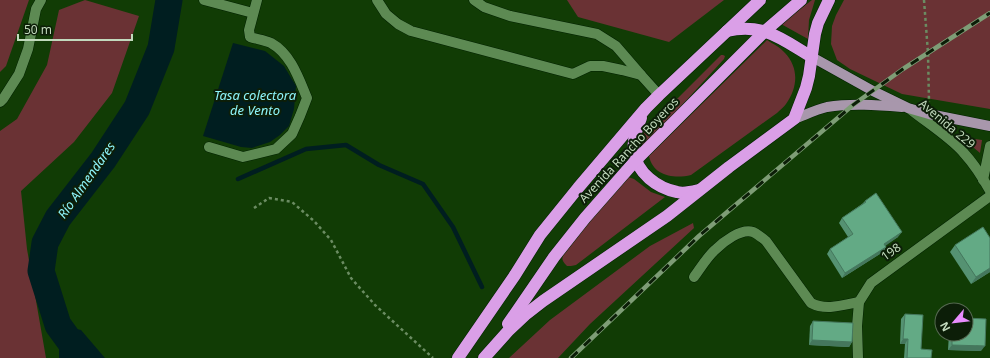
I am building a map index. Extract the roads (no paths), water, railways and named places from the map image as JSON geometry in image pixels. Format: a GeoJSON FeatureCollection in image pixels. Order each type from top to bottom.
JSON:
{"type":"FeatureCollection","features":[{"type":"Feature","properties":{"kind":"highway","name":"Avenida Rancho Boyeros"},"geometry":{"type":"LineString","coordinates":[[458,358],[540,236],[578,188],[646,108],[760,0]]}},
{"type":"Feature","properties":{"kind":"highway","name":"Avenida Rancho Boyeros"},"geometry":{"type":"LineString","coordinates":[[484,358],[554,257],[585,218],[636,160],[765,31],[801,0]]}},
{"type":"Feature","properties":{"kind":"highway"},"geometry":{"type":"LineString","coordinates":[[484,358],[509,330],[543,301],[667,216],[756,147],[794,120],[809,76],[818,23],[829,0]]}},
{"type":"Feature","properties":{"kind":"highway"},"geometry":{"type":"LineString","coordinates":[[727,31],[744,28],[754,28],[765,31],[782,39],[812,57]]}},
{"type":"Feature","properties":{"kind":"highway"},"geometry":{"type":"LineString","coordinates":[[646,108],[637,130],[633,151],[641,170],[659,186],[678,192],[688,193],[700,190]]}},
{"type":"Feature","properties":{"kind":"main road"},"geometry":{"type":"LineString","coordinates":[[812,57],[873,91],[908,108],[929,114],[990,126]]}},
{"type":"Feature","properties":{"kind":"main road"},"geometry":{"type":"LineString","coordinates":[[794,120],[825,108],[839,106],[878,105],[908,108]]}},
{"type":"Feature","properties":{"kind":"street"},"geometry":{"type":"LineString","coordinates":[[0,102],[19,74],[28,49],[36,9],[41,0]]}},
{"type":"Feature","properties":{"kind":"street"},"geometry":{"type":"LineString","coordinates":[[204,0],[254,14]]}},
{"type":"Feature","properties":{"kind":"street"},"geometry":{"type":"LineString","coordinates":[[209,147],[243,157],[276,149],[292,134],[307,98],[296,72],[285,54],[271,44],[250,37],[249,30],[257,0]]}},
{"type":"Feature","properties":{"kind":"street"},"geometry":{"type":"LineString","coordinates":[[377,0],[386,14],[398,24],[411,31],[572,74],[590,66],[603,66],[641,75]]}},
{"type":"Feature","properties":{"kind":"street"},"geometry":{"type":"LineString","coordinates":[[474,0],[484,7],[510,16],[597,34],[616,46],[660,95]]}},
{"type":"Feature","properties":{"kind":"street","name":"Avenida 229"},"geometry":{"type":"LineString","coordinates":[[908,108],[962,151],[974,165],[990,191]]}},
{"type":"Feature","properties":{"kind":"street","name":"Avenida 229"},"geometry":{"type":"LineString","coordinates":[[984,180],[990,146]]}},
{"type":"Feature","properties":{"kind":"street","name":"198"},"geometry":{"type":"LineString","coordinates":[[858,358],[857,326],[859,302],[871,283],[990,196]]}},
{"type":"Feature","properties":{"kind":"street"},"geometry":{"type":"LineString","coordinates":[[694,277],[714,250],[736,234],[752,232],[766,241],[810,303],[829,308],[859,302]]}},
{"type":"Feature","properties":{"kind":"water","name":"Tasa colectora de Vento"},"geometry":{"type":"Polygon","coordinates":[[[233,43],[265,51],[284,66],[296,86],[294,109],[289,126],[270,142],[252,148],[241,147],[203,136],[233,43]]]}},
{"type":"Feature","properties":{"kind":"water"},"geometry":{"type":"Polygon","coordinates":[[[58,325],[81,330],[105,358],[59,358],[58,325]]]}},
{"type":"Feature","properties":{"kind":"waterway","name":"Río Almendares"},"geometry":{"type":"LineString","coordinates":[[82,358],[58,325],[41,271],[45,243],[58,218],[103,160],[137,108],[161,48],[169,0]]}},
{"type":"Feature","properties":{"kind":"waterway"},"geometry":{"type":"LineString","coordinates":[[238,179],[306,149],[346,145],[379,165],[423,184],[453,227],[482,287]]}},
{"type":"Feature","properties":{"kind":"railway"},"geometry":{"type":"LineString","coordinates":[[571,358],[699,236],[853,105],[903,69],[990,13]]}}]}
